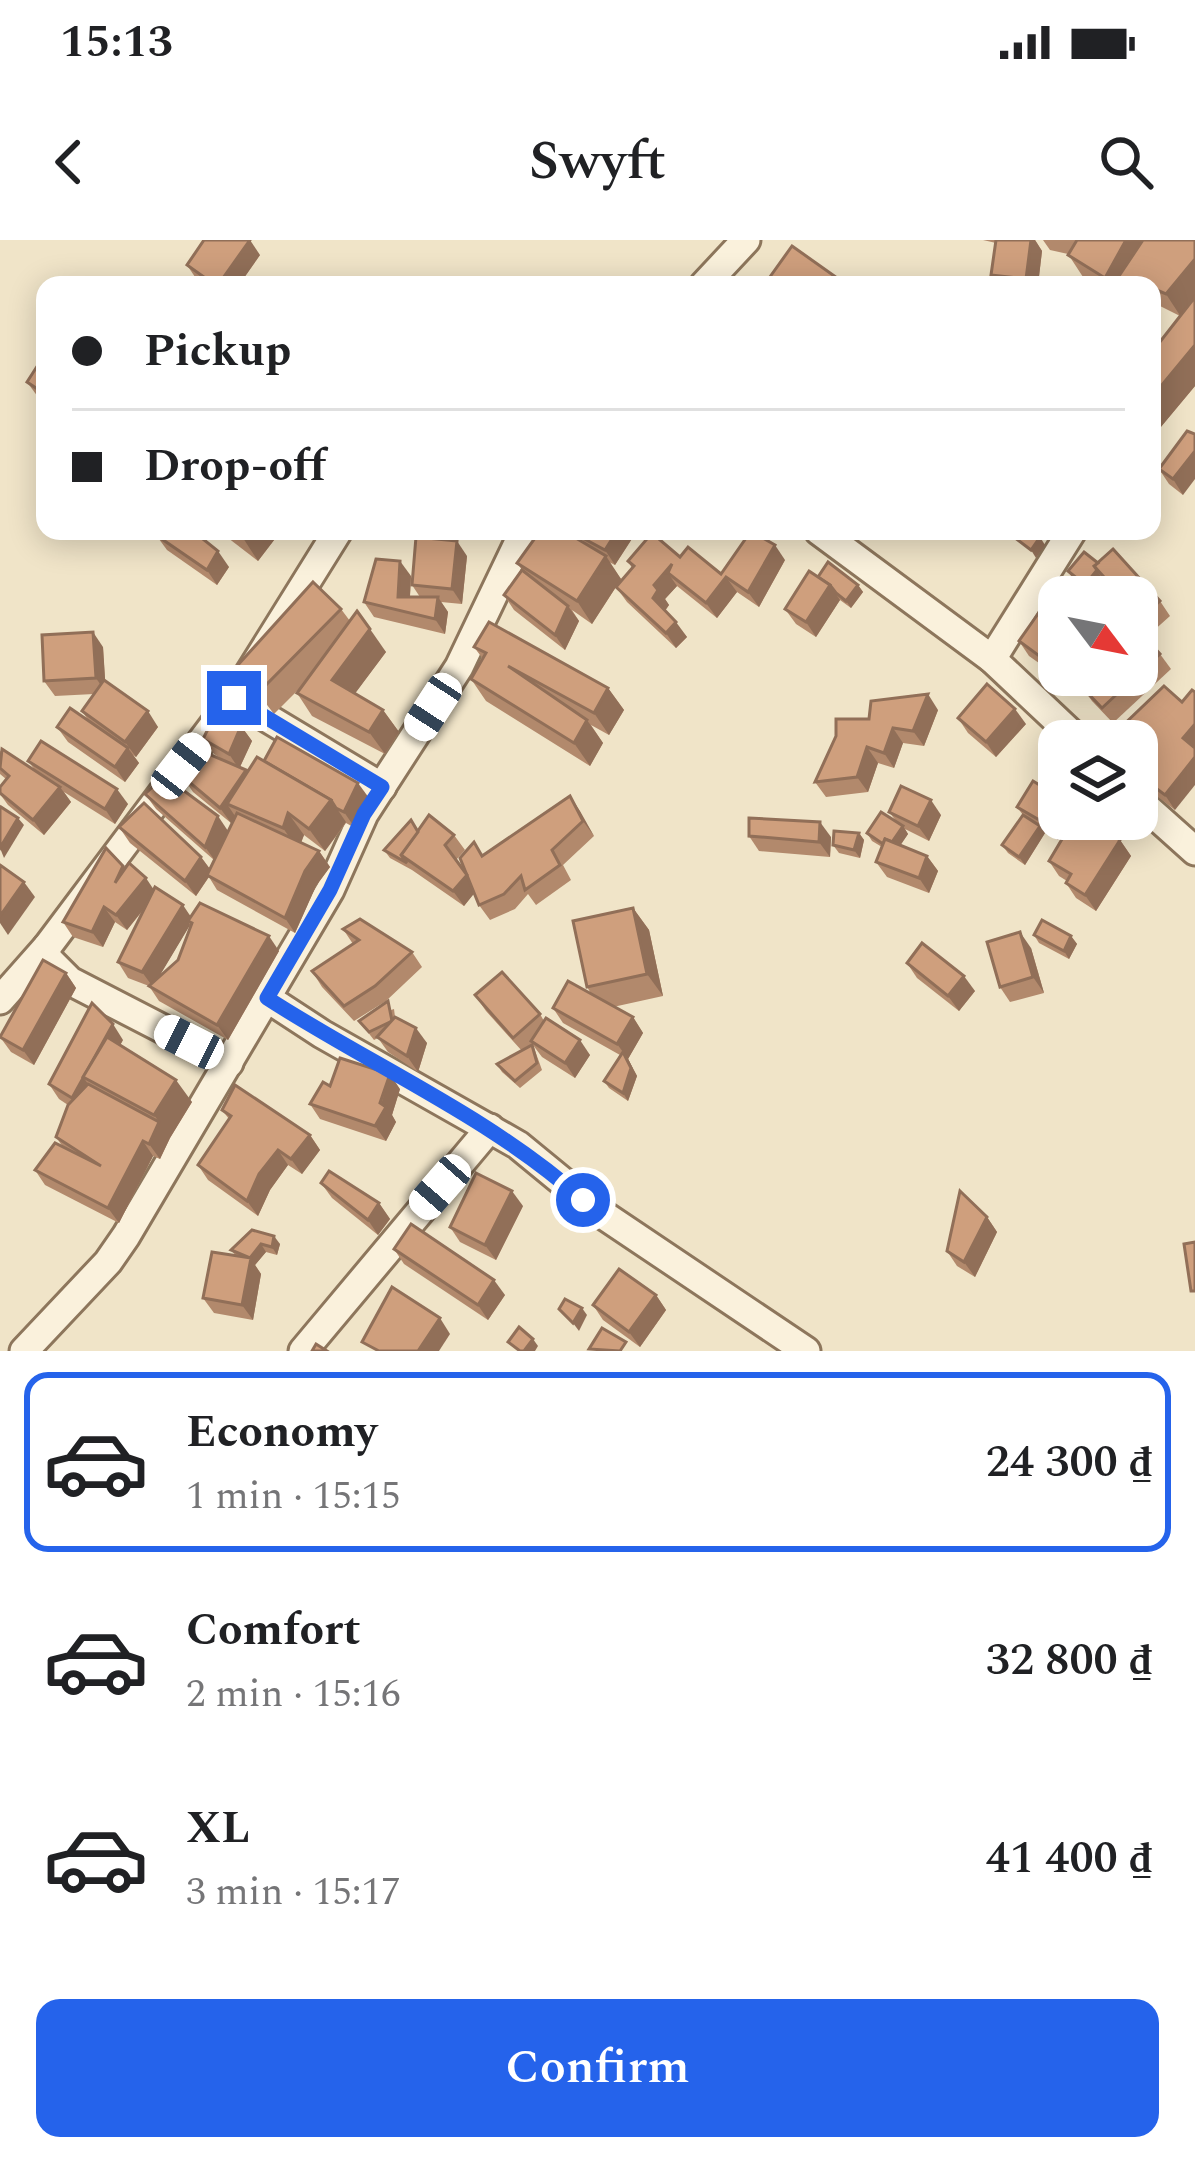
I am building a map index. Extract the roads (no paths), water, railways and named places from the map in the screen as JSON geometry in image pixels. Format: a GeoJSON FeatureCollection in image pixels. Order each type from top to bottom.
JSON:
{"type":"FeatureCollection","features":[{"type":"Feature","properties":{"kind":"street"},"geometry":{"type":"LineString","coordinates":[[712,276],[746,240]]}},
{"type":"Feature","properties":{"kind":"street"},"geometry":{"type":"LineString","coordinates":[[0,1000],[47,947],[234,698],[332,540]]}},
{"type":"Feature","properties":{"kind":"street"},"geometry":{"type":"LineString","coordinates":[[24,1351],[108,1262],[330,890],[364,814],[476,636],[520,540]]}},
{"type":"Feature","properties":{"kind":"street"},"geometry":{"type":"LineString","coordinates":[[831,540],[992,659],[1056,720]]}},
{"type":"Feature","properties":{"kind":"street"},"geometry":{"type":"LineString","coordinates":[[992,659],[1066,540]]}},
{"type":"Feature","properties":{"kind":"street"},"geometry":{"type":"LineString","coordinates":[[234,698],[382,787]]}},
{"type":"Feature","properties":{"kind":"street"},"geometry":{"type":"LineString","coordinates":[[1158,818],[1195,851]]}},
{"type":"Feature","properties":{"kind":"street"},"geometry":{"type":"LineString","coordinates":[[47,947],[47,958],[70,981],[229,1063]]}},
{"type":"Feature","properties":{"kind":"street"},"geometry":{"type":"LineString","coordinates":[[267,998],[490,1128],[602,1214],[806,1351]]}},
{"type":"Feature","properties":{"kind":"street"},"geometry":{"type":"LineString","coordinates":[[303,1351],[490,1128]]}}]}
